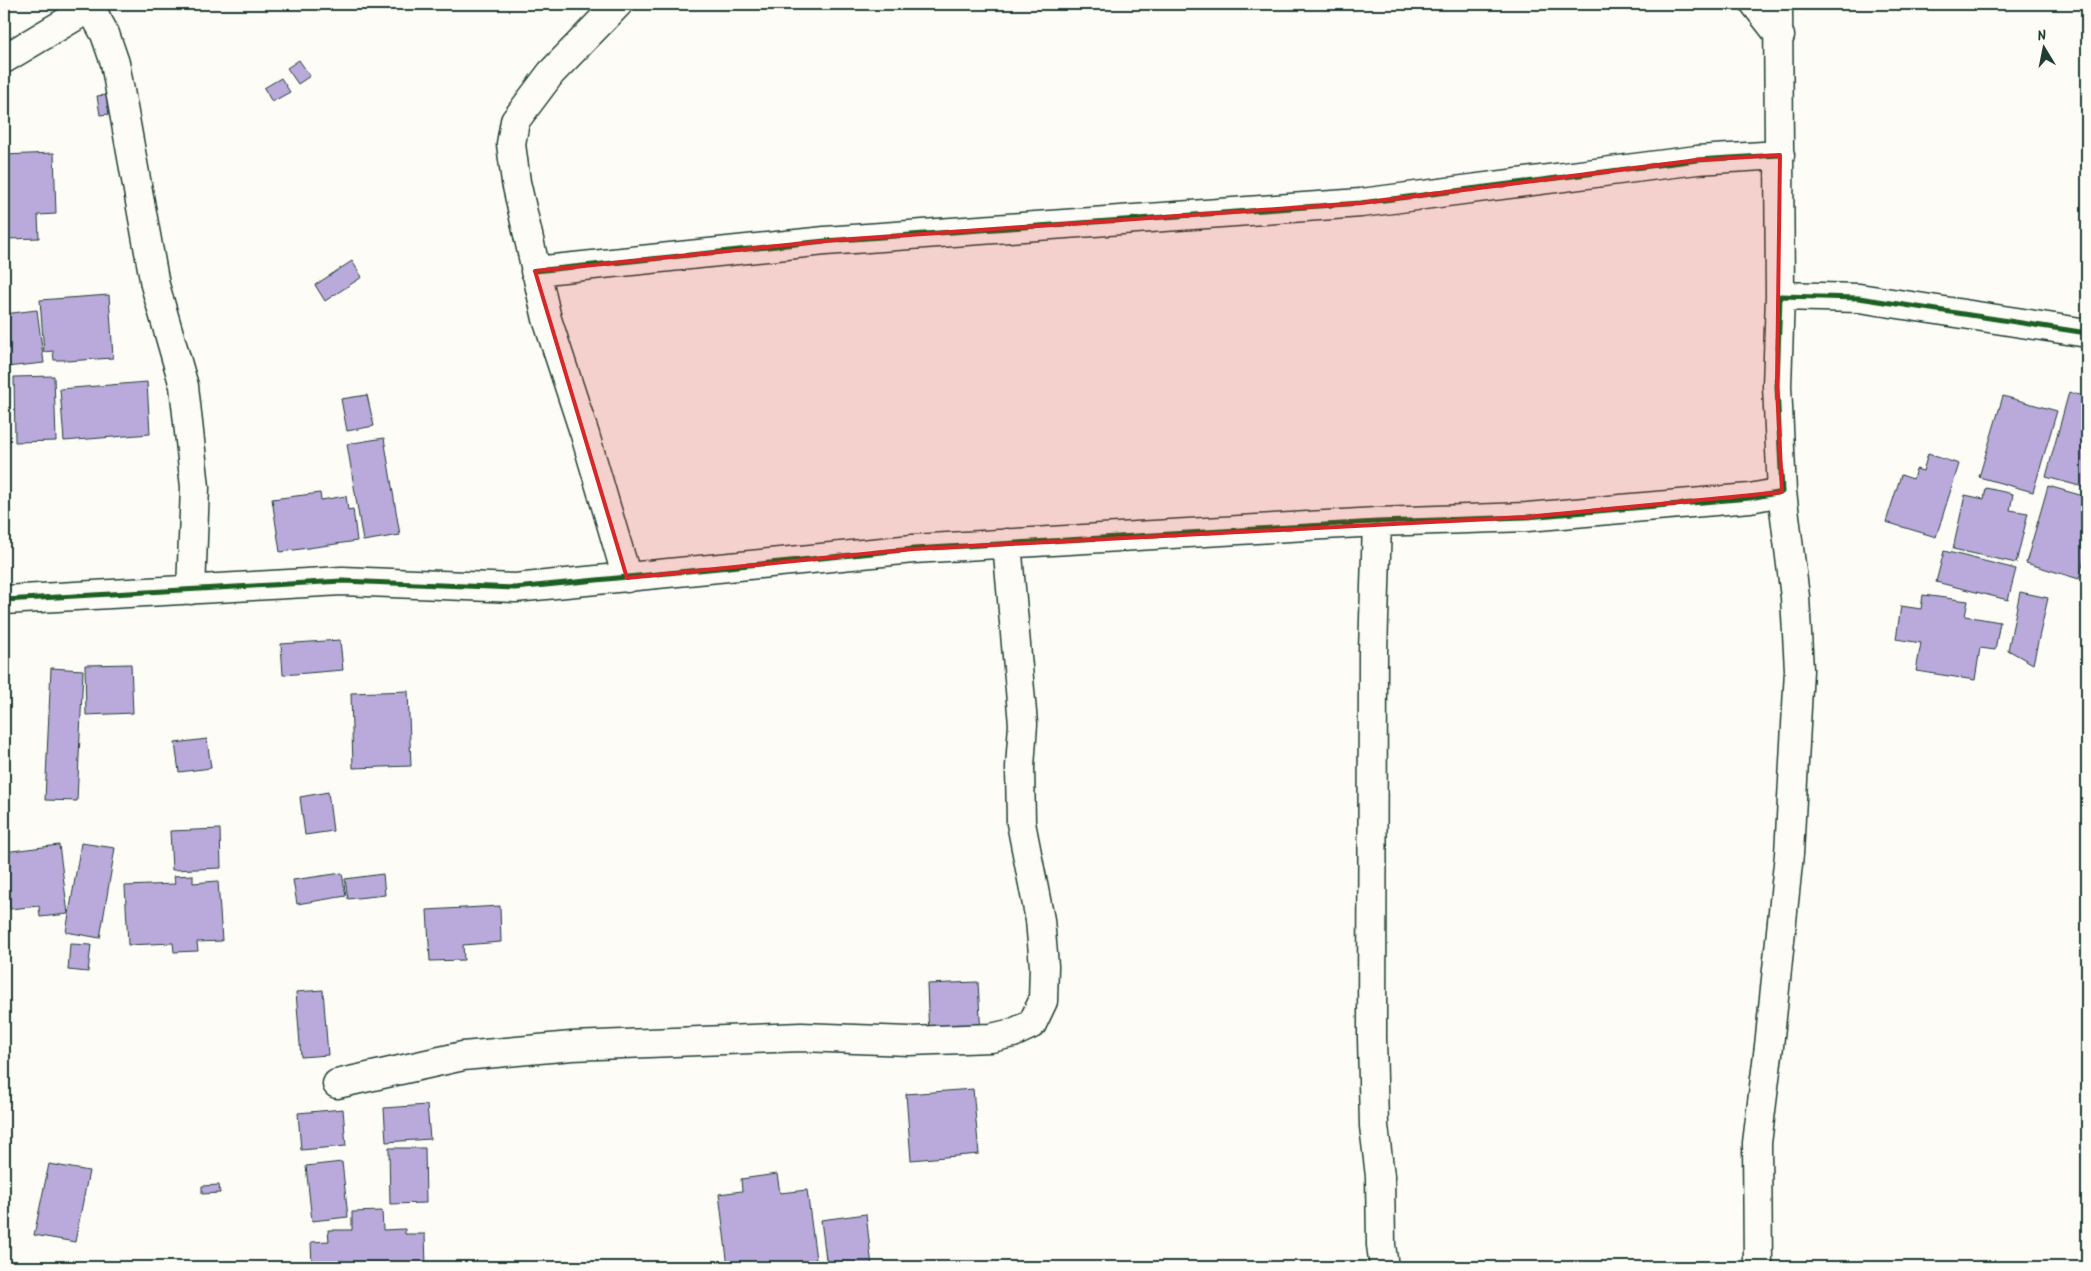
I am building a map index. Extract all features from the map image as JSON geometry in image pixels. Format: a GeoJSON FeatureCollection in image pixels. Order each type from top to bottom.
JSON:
{"type":"FeatureCollection","features":[{"type":"Feature","properties":{"kind":"street"},"geometry":{"type":"LineString","coordinates":[[618,4],[551,73],[515,121],[511,144],[516,182],[546,319],[585,435],[627,578]]}},
{"type":"Feature","properties":{"kind":"street"},"geometry":{"type":"LineString","coordinates":[[1755,4],[1780,36]]}},
{"type":"Feature","properties":{"kind":"street"},"geometry":{"type":"LineString","coordinates":[[1758,1267],[1756,1143],[1770,1046],[1790,854],[1799,670],[1795,597],[1782,492],[1777,386],[1780,296],[1780,36],[1778,4]]}},
{"type":"Feature","properties":{"kind":"street"},"geometry":{"type":"LineString","coordinates":[[4,59],[93,5],[115,63],[155,284],[184,386],[195,487],[191,590]]}},
{"type":"Feature","properties":{"kind":"street"},"geometry":{"type":"LineString","coordinates":[[535,271],[825,241],[1361,203],[1697,160],[1780,155]]}},
{"type":"Feature","properties":{"kind":"street"},"geometry":{"type":"LineString","coordinates":[[1780,296],[1859,298],[2087,332]]}},
{"type":"Feature","properties":{"kind":"street"},"geometry":{"type":"LineString","coordinates":[[4,600],[342,581],[515,588],[913,549],[1377,522],[1527,517],[1750,498],[1782,492]]}},
{"type":"Feature","properties":{"kind":"street"},"geometry":{"type":"LineString","coordinates":[[1377,522],[1373,652],[1372,1037],[1374,1126],[1380,1176],[1381,1245],[1384,1267]]}},
{"type":"Feature","properties":{"kind":"street"},"geometry":{"type":"LineString","coordinates":[[337,1084],[463,1056],[572,1046],[801,1037],[909,1041],[991,1038],[1013,1033],[1032,1024],[1043,1000],[1044,966],[1040,920],[1022,823],[1020,767],[1023,724],[1007,543]]}},
{"type":"Feature","properties":{"kind":"highlighted area"},"geometry":{"type":"Polygon","coordinates":[[[1780,155],[1777,386],[1782,492],[1527,517],[913,549],[627,578],[535,271],[825,241],[1361,203],[1697,160],[1780,155]]]}},
{"type":"Feature","properties":{"kind":"building"},"geometry":{"type":"Polygon","coordinates":[[[299,60],[310,76],[298,84],[287,68],[299,60]]]}},
{"type":"Feature","properties":{"kind":"building"},"geometry":{"type":"Polygon","coordinates":[[[281,78],[290,92],[272,102],[264,88],[281,78]]]}},
{"type":"Feature","properties":{"kind":"building"},"geometry":{"type":"Polygon","coordinates":[[[115,94],[118,113],[100,115],[97,96],[115,94]]]}},
{"type":"Feature","properties":{"kind":"building"},"geometry":{"type":"Polygon","coordinates":[[[54,153],[56,214],[38,215],[39,238],[7,239],[4,155],[54,153]]]}},
{"type":"Feature","properties":{"kind":"building"},"geometry":{"type":"Polygon","coordinates":[[[352,261],[362,277],[325,301],[315,285],[352,261]]]}},
{"type":"Feature","properties":{"kind":"building"},"geometry":{"type":"Polygon","coordinates":[[[109,295],[113,358],[54,360],[53,351],[44,352],[40,300],[109,295]]]}},
{"type":"Feature","properties":{"kind":"building"},"geometry":{"type":"Polygon","coordinates":[[[37,310],[44,363],[6,367],[4,314],[37,310]]]}},
{"type":"Feature","properties":{"kind":"building"},"geometry":{"type":"Polygon","coordinates":[[[54,376],[56,441],[15,442],[14,377],[54,376]]]}},
{"type":"Feature","properties":{"kind":"building"},"geometry":{"type":"Polygon","coordinates":[[[147,382],[150,434],[64,441],[60,389],[147,382]]]}},
{"type":"Feature","properties":{"kind":"building"},"geometry":{"type":"Polygon","coordinates":[[[2069,392],[2087,397],[2087,488],[2046,477],[2069,392]]]}},
{"type":"Feature","properties":{"kind":"building"},"geometry":{"type":"Polygon","coordinates":[[[367,395],[374,426],[347,431],[341,399],[367,395]]]}},
{"type":"Feature","properties":{"kind":"building"},"geometry":{"type":"Polygon","coordinates":[[[2003,396],[2057,411],[2033,492],[1979,477],[2003,396]]]}},
{"type":"Feature","properties":{"kind":"building"},"geometry":{"type":"Polygon","coordinates":[[[384,438],[400,535],[363,541],[347,444],[384,438]]]}},
{"type":"Feature","properties":{"kind":"building"},"geometry":{"type":"Polygon","coordinates":[[[1928,454],[1959,464],[1936,537],[1886,522],[1901,475],[1913,479],[1916,469],[1923,471],[1928,454]]]}},
{"type":"Feature","properties":{"kind":"building"},"geometry":{"type":"Polygon","coordinates":[[[2048,486],[2087,497],[2087,549],[2079,579],[2026,563],[2048,486]]]}},
{"type":"Feature","properties":{"kind":"building"},"geometry":{"type":"Polygon","coordinates":[[[1986,488],[2013,494],[2010,510],[2028,513],[2016,563],[1953,549],[1965,495],[1984,499],[1986,488]]]}},
{"type":"Feature","properties":{"kind":"building"},"geometry":{"type":"Polygon","coordinates":[[[320,493],[321,500],[346,496],[348,510],[353,509],[357,541],[280,552],[272,499],[320,493]]]}},
{"type":"Feature","properties":{"kind":"building"},"geometry":{"type":"Polygon","coordinates":[[[1944,551],[2016,569],[2008,600],[1936,582],[1944,551]]]}},
{"type":"Feature","properties":{"kind":"building"},"geometry":{"type":"Polygon","coordinates":[[[2020,592],[2048,598],[2033,664],[2008,650],[2020,592]]]}},
{"type":"Feature","properties":{"kind":"building"},"geometry":{"type":"Polygon","coordinates":[[[1923,595],[1968,601],[1965,616],[2000,622],[1995,650],[1980,648],[1975,680],[1916,671],[1921,643],[1896,639],[1901,606],[1921,609],[1923,595]]]}},
{"type":"Feature","properties":{"kind":"building"},"geometry":{"type":"Polygon","coordinates":[[[340,640],[343,670],[283,675],[281,644],[340,640]]]}},
{"type":"Feature","properties":{"kind":"building"},"geometry":{"type":"Polygon","coordinates":[[[131,664],[133,713],[86,715],[85,665],[131,664]]]}},
{"type":"Feature","properties":{"kind":"building"},"geometry":{"type":"Polygon","coordinates":[[[51,668],[83,670],[77,801],[45,800],[51,668]]]}},
{"type":"Feature","properties":{"kind":"building"},"geometry":{"type":"Polygon","coordinates":[[[408,691],[411,766],[353,768],[351,693],[408,691]]]}},
{"type":"Feature","properties":{"kind":"building"},"geometry":{"type":"Polygon","coordinates":[[[207,739],[211,768],[179,772],[175,743],[207,739]]]}},
{"type":"Feature","properties":{"kind":"building"},"geometry":{"type":"Polygon","coordinates":[[[328,792],[333,831],[305,835],[300,797],[328,792]]]}},
{"type":"Feature","properties":{"kind":"building"},"geometry":{"type":"Polygon","coordinates":[[[220,829],[221,868],[172,870],[170,831],[220,829]]]}},
{"type":"Feature","properties":{"kind":"building"},"geometry":{"type":"Polygon","coordinates":[[[81,843],[115,848],[100,938],[66,932],[81,843]]]}},
{"type":"Feature","properties":{"kind":"building"},"geometry":{"type":"Polygon","coordinates":[[[59,845],[68,914],[40,917],[39,906],[10,909],[4,852],[59,845]]]}},
{"type":"Feature","properties":{"kind":"building"},"geometry":{"type":"Polygon","coordinates":[[[342,873],[346,896],[297,904],[293,880],[342,873]]]}},
{"type":"Feature","properties":{"kind":"building"},"geometry":{"type":"Polygon","coordinates":[[[383,874],[385,895],[348,899],[345,879],[383,874]]]}},
{"type":"Feature","properties":{"kind":"building"},"geometry":{"type":"Polygon","coordinates":[[[193,875],[193,883],[218,881],[222,941],[197,942],[198,951],[174,952],[173,943],[128,945],[125,886],[175,884],[174,876],[193,875]]]}},
{"type":"Feature","properties":{"kind":"building"},"geometry":{"type":"Polygon","coordinates":[[[500,906],[501,942],[463,945],[464,960],[430,961],[427,910],[500,906]]]}},
{"type":"Feature","properties":{"kind":"building"},"geometry":{"type":"Polygon","coordinates":[[[70,944],[91,945],[88,972],[68,970],[70,944]]]}},
{"type":"Feature","properties":{"kind":"building"},"geometry":{"type":"Polygon","coordinates":[[[978,982],[981,1036],[929,1038],[927,984],[978,982]]]}},
{"type":"Feature","properties":{"kind":"building"},"geometry":{"type":"Polygon","coordinates":[[[323,990],[328,1055],[301,1057],[296,992],[323,990]]]}},
{"type":"Feature","properties":{"kind":"building"},"geometry":{"type":"Polygon","coordinates":[[[973,1089],[979,1154],[911,1160],[906,1094],[973,1089]]]}},
{"type":"Feature","properties":{"kind":"building"},"geometry":{"type":"Polygon","coordinates":[[[427,1105],[430,1139],[386,1142],[384,1108],[427,1105]]]}},
{"type":"Feature","properties":{"kind":"building"},"geometry":{"type":"Polygon","coordinates":[[[343,1109],[346,1146],[301,1150],[298,1113],[343,1109]]]}},
{"type":"Feature","properties":{"kind":"building"},"geometry":{"type":"Polygon","coordinates":[[[389,1148],[425,1148],[426,1203],[390,1204],[389,1148]]]}},
{"type":"Feature","properties":{"kind":"building"},"geometry":{"type":"Polygon","coordinates":[[[342,1162],[348,1217],[312,1221],[306,1166],[342,1162]]]}},
{"type":"Feature","properties":{"kind":"building"},"geometry":{"type":"Polygon","coordinates":[[[49,1164],[89,1171],[75,1242],[34,1235],[49,1164]]]}},
{"type":"Feature","properties":{"kind":"building"},"geometry":{"type":"Polygon","coordinates":[[[777,1174],[780,1193],[807,1190],[817,1267],[728,1267],[719,1194],[742,1191],[741,1179],[777,1174]]]}},
{"type":"Feature","properties":{"kind":"building"},"geometry":{"type":"Polygon","coordinates":[[[219,1185],[220,1193],[202,1194],[202,1186],[219,1185]]]}},
{"type":"Feature","properties":{"kind":"building"},"geometry":{"type":"Polygon","coordinates":[[[382,1211],[383,1230],[405,1229],[405,1234],[425,1234],[426,1267],[312,1267],[311,1242],[329,1241],[328,1230],[352,1230],[352,1212],[382,1211]]]}},
{"type":"Feature","properties":{"kind":"building"},"geometry":{"type":"Polygon","coordinates":[[[866,1214],[872,1267],[827,1267],[821,1220],[866,1214]]]}},
{"type":"Feature","properties":{"kind":"cycle path"},"geometry":{"type":"LineString","coordinates":[[535,271],[825,241],[1361,203],[1697,160],[1780,155]]}},
{"type":"Feature","properties":{"kind":"cycle path"},"geometry":{"type":"LineString","coordinates":[[4,600],[342,581],[515,588],[913,549],[1377,522],[1527,517],[1750,498],[1782,492],[1777,386],[1780,296],[1859,298],[2087,333]]}}]}
